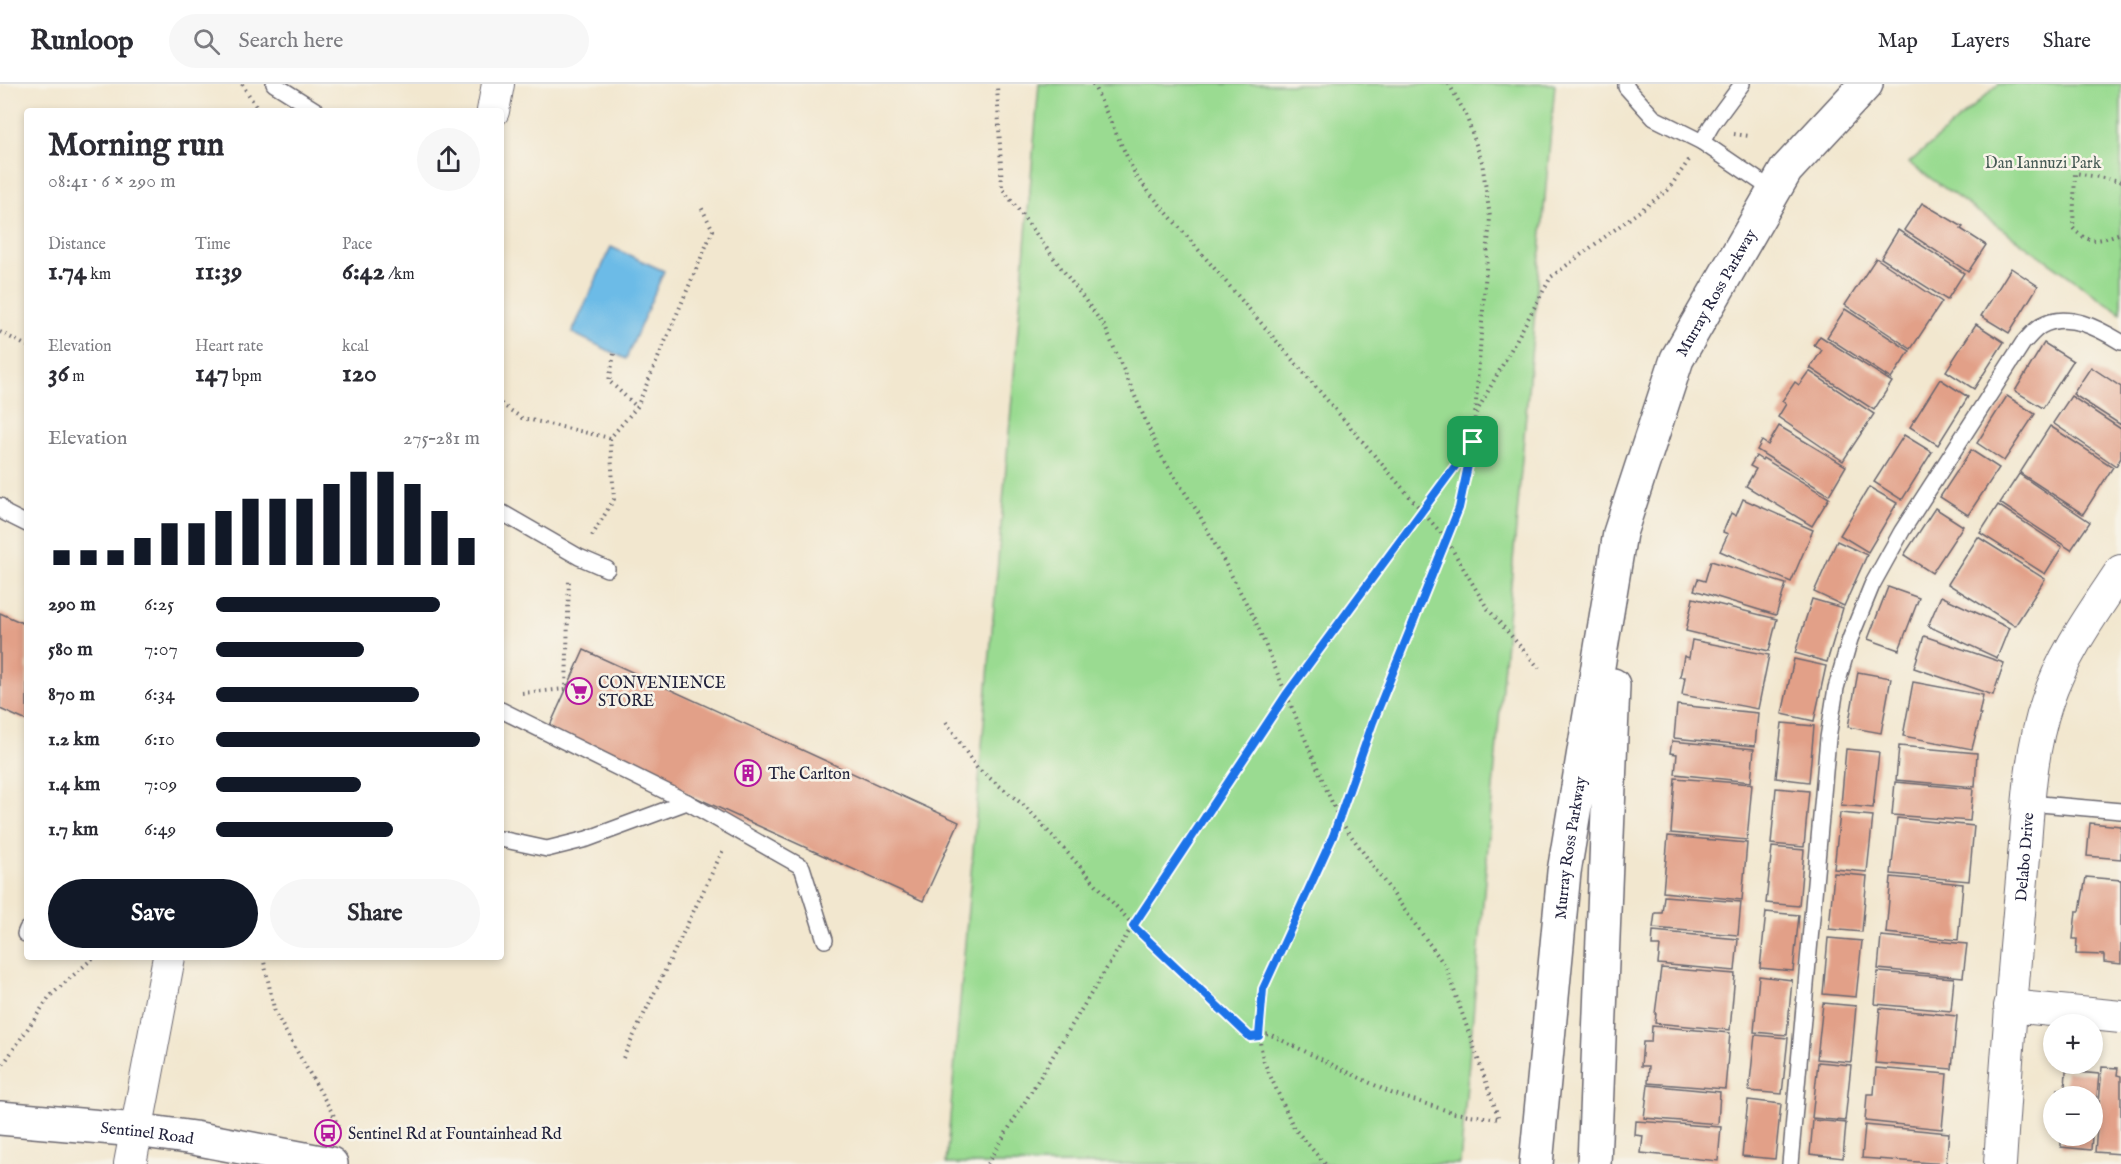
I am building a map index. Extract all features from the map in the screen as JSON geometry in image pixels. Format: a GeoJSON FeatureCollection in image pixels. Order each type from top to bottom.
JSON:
{"type":"FeatureCollection","features":[{"type":"Feature","properties":{"kind":"street"},"geometry":{"type":"LineString","coordinates":[[494,108],[498,84]]}},
{"type":"Feature","properties":{"kind":"street","name":"Murray Ross Parkway"},"geometry":{"type":"LineString","coordinates":[[1536,1164],[1564,872],[1620,533],[1677,359],[1786,170],[1866,84]]}},
{"type":"Feature","properties":{"kind":"street","name":"Murray Ross Parkway"},"geometry":{"type":"LineString","coordinates":[[1594,1164],[1604,877],[1620,533]]}},
{"type":"Feature","properties":{"kind":"street","name":"Delabo Drive"},"geometry":{"type":"LineString","coordinates":[[2000,1164],[2010,1006],[2029,803],[2038,736],[2047,702],[2078,635],[2119,578]]}},
{"type":"Feature","properties":{"kind":"street"},"geometry":{"type":"LineString","coordinates":[[130,1164],[168,960]]}},
{"type":"Feature","properties":{"kind":"street"},"geometry":{"type":"LineString","coordinates":[[2010,1006],[2121,1017]]}},
{"type":"Feature","properties":{"kind":"street","name":"Sentinel Road"},"geometry":{"type":"LineString","coordinates":[[0,1118],[136,1130],[194,1138],[331,1164]]}},
{"type":"Feature","properties":{"kind":"lane"},"geometry":{"type":"LineString","coordinates":[[274,84],[312,108]]}},
{"type":"Feature","properties":{"kind":"lane"},"geometry":{"type":"LineString","coordinates":[[1626,84],[1626,87],[1654,118],[1702,142],[1774,190]]}},
{"type":"Feature","properties":{"kind":"lane"},"geometry":{"type":"LineString","coordinates":[[1702,142],[1742,84]]}},
{"type":"Feature","properties":{"kind":"lane"},"geometry":{"type":"LineString","coordinates":[[1790,1164],[1828,738],[1836,687],[1850,639],[1868,596],[1902,531],[2023,343],[2041,326],[2058,320],[2075,321],[2094,327],[2121,342]]}},
{"type":"Feature","properties":{"kind":"lane"},"geometry":{"type":"LineString","coordinates":[[0,506],[5,513],[24,522]]}},
{"type":"Feature","properties":{"kind":"lane"},"geometry":{"type":"LineString","coordinates":[[504,514],[579,557],[607,568]]}},
{"type":"Feature","properties":{"kind":"lane"},"geometry":{"type":"LineString","coordinates":[[504,711],[687,802],[802,867],[825,940]]}},
{"type":"Feature","properties":{"kind":"lane"},"geometry":{"type":"LineString","coordinates":[[504,840],[547,849],[587,839],[687,802]]}},
{"type":"Feature","properties":{"kind":"lane"},"geometry":{"type":"LineString","coordinates":[[2029,803],[2121,811]]}},
{"type":"Feature","properties":{"kind":"path"},"geometry":{"type":"LineString","coordinates":[[242,84],[257,108]]}},
{"type":"Feature","properties":{"kind":"path"},"geometry":{"type":"LineString","coordinates":[[946,722],[977,768],[1026,807],[1133,926],[1250,1037],[1269,1034],[1391,1093],[1455,1113],[1499,1119],[1446,967],[1339,819],[1254,618],[1199,514],[1160,454],[1105,327],[1002,188],[998,84],[992,84]]}},
{"type":"Feature","properties":{"kind":"path"},"geometry":{"type":"LineString","coordinates":[[1093,84],[1137,178],[1446,539],[1487,608],[1539,668]]}},
{"type":"Feature","properties":{"kind":"path"},"geometry":{"type":"LineString","coordinates":[[1325,1164],[1294,1128],[1263,1060],[1259,1036],[1263,989],[1333,836],[1373,722],[1459,508],[1473,442],[1490,217],[1482,162],[1466,115],[1449,84]]}},
{"type":"Feature","properties":{"kind":"path"},"geometry":{"type":"LineString","coordinates":[[1474,415],[1551,277],[1668,190],[1702,142]]}},
{"type":"Feature","properties":{"kind":"path"},"geometry":{"type":"LineString","coordinates":[[2121,181],[2075,173],[2073,228],[2082,238],[2098,240],[2121,233]]}},
{"type":"Feature","properties":{"kind":"path"},"geometry":{"type":"LineString","coordinates":[[504,406],[522,418],[610,438],[637,407],[713,230],[701,207]]}},
{"type":"Feature","properties":{"kind":"path"},"geometry":{"type":"LineString","coordinates":[[0,332],[24,344]]}},
{"type":"Feature","properties":{"kind":"path"},"geometry":{"type":"LineString","coordinates":[[614,354],[609,381],[637,407]]}},
{"type":"Feature","properties":{"kind":"path"},"geometry":{"type":"LineString","coordinates":[[987,1164],[1133,926],[1286,695],[1473,442]]}},
{"type":"Feature","properties":{"kind":"path"},"geometry":{"type":"LineString","coordinates":[[514,694],[566,689]]}},
{"type":"Feature","properties":{"kind":"path"},"geometry":{"type":"LineString","coordinates":[[624,1058],[734,828]]}},
{"type":"Feature","properties":{"kind":"path"},"geometry":{"type":"LineString","coordinates":[[0,1069],[50,996],[91,960]]}},
{"type":"Feature","properties":{"kind":"path"},"geometry":{"type":"LineString","coordinates":[[264,960],[275,1013],[338,1126]]}},
{"type":"Feature","properties":{"kind":"green space"},"geometry":{"type":"Polygon","coordinates":[[[1039,84],[1555,84],[1460,1164],[946,1164],[1039,84]]]}},
{"type":"Feature","properties":{"kind":"green space","name":"Dan Iannuzi Park"},"geometry":{"type":"Polygon","coordinates":[[[1999,84],[2121,84],[2121,313],[1909,163],[1999,84]]]}},
{"type":"Feature","properties":{"kind":"water"},"geometry":{"type":"Polygon","coordinates":[[[611,247],[664,271],[626,359],[572,333],[611,247]]]}},
{"type":"Feature","properties":{"kind":"building"},"geometry":{"type":"Polygon","coordinates":[[[1922,203],[1963,227],[1961,229],[1986,245],[1968,272],[1904,230],[1922,203]]]}},
{"type":"Feature","properties":{"kind":"building"},"geometry":{"type":"Polygon","coordinates":[[[1898,230],[1964,273],[1947,300],[1881,258],[1898,230]]]}},
{"type":"Feature","properties":{"kind":"building"},"geometry":{"type":"Polygon","coordinates":[[[1876,258],[1942,302],[1911,349],[1845,305],[1876,258]]]}},
{"type":"Feature","properties":{"kind":"building"},"geometry":{"type":"Polygon","coordinates":[[[2011,268],[2038,286],[2009,333],[1981,316],[2011,268]]]}},
{"type":"Feature","properties":{"kind":"building"},"geometry":{"type":"Polygon","coordinates":[[[1845,309],[1910,351],[1891,379],[1827,337],[1845,309]]]}},
{"type":"Feature","properties":{"kind":"building"},"geometry":{"type":"Polygon","coordinates":[[[1976,324],[2004,342],[1974,389],[1946,371],[1976,324]]]}},
{"type":"Feature","properties":{"kind":"building"},"geometry":{"type":"Polygon","coordinates":[[[1820,336],[1892,382],[1874,410],[1810,368],[1822,350],[1814,345],[1820,336]]]}},
{"type":"Feature","properties":{"kind":"building"},"geometry":{"type":"Polygon","coordinates":[[[2044,343],[2073,361],[2043,408],[2015,391],[2044,343]]]}},
{"type":"Feature","properties":{"kind":"building"},"geometry":{"type":"Polygon","coordinates":[[[2091,367],[2121,387],[2121,425],[2073,394],[2091,367]]]}},
{"type":"Feature","properties":{"kind":"building"},"geometry":{"type":"Polygon","coordinates":[[[1809,371],[1874,414],[1843,461],[1778,417],[1786,404],[1782,401],[1795,382],[1799,385],[1809,371]]]}},
{"type":"Feature","properties":{"kind":"building"},"geometry":{"type":"Polygon","coordinates":[[[1940,379],[1968,397],[1938,445],[1910,427],[1940,379]]]}},
{"type":"Feature","properties":{"kind":"building"},"geometry":{"type":"Polygon","coordinates":[[[2007,396],[2035,414],[2004,461],[1977,443],[2007,396]]]}},
{"type":"Feature","properties":{"kind":"building"},"geometry":{"type":"Polygon","coordinates":[[[2071,396],[2121,429],[2121,458],[2116,466],[2053,423],[2071,396]]]}},
{"type":"Feature","properties":{"kind":"building"},"geometry":{"type":"Polygon","coordinates":[[[1779,426],[1846,466],[1829,495],[1757,450],[1762,441],[1768,445],[1779,426]]]}},
{"type":"Feature","properties":{"kind":"building"},"geometry":{"type":"Polygon","coordinates":[[[2050,426],[2113,467],[2083,514],[2020,473],[2050,426]]]}},
{"type":"Feature","properties":{"kind":"building"},"geometry":{"type":"Polygon","coordinates":[[[1904,435],[1932,452],[1902,500],[1874,482],[1904,435]]]}},
{"type":"Feature","properties":{"kind":"building"},"geometry":{"type":"Polygon","coordinates":[[[1971,450],[1999,468],[1968,515],[1940,497],[1971,450]]]}},
{"type":"Feature","properties":{"kind":"building"},"geometry":{"type":"Polygon","coordinates":[[[1756,456],[1829,498],[1812,526],[1746,486],[1756,469],[1750,466],[1756,456]]]}},
{"type":"Feature","properties":{"kind":"building"},"geometry":{"type":"Polygon","coordinates":[[[2019,474],[2090,522],[2071,550],[2000,503],[2019,474]]]}},
{"type":"Feature","properties":{"kind":"building"},"geometry":{"type":"Polygon","coordinates":[[[1869,487],[1897,503],[1868,552],[1840,535],[1869,487]]]}},
{"type":"Feature","properties":{"kind":"building"},"geometry":{"type":"Polygon","coordinates":[[[1743,499],[1813,530],[1791,582],[1720,551],[1728,534],[1723,532],[1731,513],[1736,516],[1743,499]]]}},
{"type":"Feature","properties":{"kind":"building"},"geometry":{"type":"Polygon","coordinates":[[[1998,505],[2062,547],[2045,574],[1980,533],[1998,505]]]}},
{"type":"Feature","properties":{"kind":"building"},"geometry":{"type":"Polygon","coordinates":[[[1935,508],[1963,526],[1932,573],[1904,555],[1935,508]]]}},
{"type":"Feature","properties":{"kind":"building"},"geometry":{"type":"Polygon","coordinates":[[[1978,537],[2045,579],[2015,626],[1948,584],[1978,537]]]}},
{"type":"Feature","properties":{"kind":"building"},"geometry":{"type":"Polygon","coordinates":[[[1837,541],[1867,555],[1844,606],[1814,592],[1837,541]]]}},
{"type":"Feature","properties":{"kind":"building"},"geometry":{"type":"Polygon","coordinates":[[[1711,561],[1786,584],[1776,615],[1694,590],[1698,579],[1705,581],[1711,561]]]}},
{"type":"Feature","properties":{"kind":"building"},"geometry":{"type":"Polygon","coordinates":[[[1888,587],[1919,598],[1899,650],[1868,639],[1888,587]]]}},
{"type":"Feature","properties":{"kind":"building"},"geometry":{"type":"Polygon","coordinates":[[[1941,596],[2009,628],[1997,658],[1928,626],[1941,596]]]}},
{"type":"Feature","properties":{"kind":"building"},"geometry":{"type":"Polygon","coordinates":[[[1693,598],[1777,619],[1769,651],[1686,631],[1693,598]]]}},
{"type":"Feature","properties":{"kind":"building"},"geometry":{"type":"Polygon","coordinates":[[[1812,599],[1843,608],[1827,662],[1795,653],[1812,599]]]}},
{"type":"Feature","properties":{"kind":"building"},"geometry":{"type":"Polygon","coordinates":[[[0,613],[24,624],[24,720],[0,709],[0,613]]]}},
{"type":"Feature","properties":{"kind":"building"},"geometry":{"type":"Polygon","coordinates":[[[1924,636],[2004,663],[1993,695],[1914,668],[1924,636]]]}},
{"type":"Feature","properties":{"kind":"building"},"geometry":{"type":"Polygon","coordinates":[[[1692,640],[1769,655],[1758,709],[1682,695],[1685,677],[1680,677],[1684,656],[1689,658],[1692,640]]]}},
{"type":"Feature","properties":{"kind":"building","name":"The Carlton"},"geometry":{"type":"Polygon","coordinates":[[[584,650],[959,822],[923,901],[548,730],[584,650]]]}},
{"type":"Feature","properties":{"kind":"building"},"geometry":{"type":"Polygon","coordinates":[[[1794,659],[1826,666],[1814,721],[1782,714],[1794,659]]]}},
{"type":"Feature","properties":{"kind":"building"},"geometry":{"type":"Polygon","coordinates":[[[1858,672],[1891,678],[1881,733],[1848,727],[1858,672]]]}},
{"type":"Feature","properties":{"kind":"building"},"geometry":{"type":"Polygon","coordinates":[[[1913,682],[1983,695],[1979,714],[1981,714],[1972,749],[1903,736],[1913,682]]]}},
{"type":"Feature","properties":{"kind":"building"},"geometry":{"type":"Polygon","coordinates":[[[1677,705],[1758,713],[1755,746],[1674,738],[1677,705]]]}},
{"type":"Feature","properties":{"kind":"building"},"geometry":{"type":"Polygon","coordinates":[[[1782,723],[1814,726],[1809,782],[1776,778],[1782,723]]]}},
{"type":"Feature","properties":{"kind":"building"},"geometry":{"type":"Polygon","coordinates":[[[1672,741],[1754,749],[1751,782],[1675,774],[1677,754],[1670,753],[1672,741]]]}},
{"type":"Feature","properties":{"kind":"building"},"geometry":{"type":"Polygon","coordinates":[[[1899,746],[1977,753],[1975,787],[1896,780],[1899,746]]]}},
{"type":"Feature","properties":{"kind":"building"},"geometry":{"type":"Polygon","coordinates":[[[1846,749],[1879,752],[1873,808],[1841,805],[1846,749]]]}},
{"type":"Feature","properties":{"kind":"building"},"geometry":{"type":"Polygon","coordinates":[[[1675,778],[1752,784],[1747,840],[1671,833],[1675,778]]]}},
{"type":"Feature","properties":{"kind":"building"},"geometry":{"type":"Polygon","coordinates":[[[1895,782],[1973,789],[1970,821],[1892,815],[1895,782]]]}},
{"type":"Feature","properties":{"kind":"building"},"geometry":{"type":"Polygon","coordinates":[[[1776,788],[1809,791],[1804,847],[1771,844],[1776,788]]]}},
{"type":"Feature","properties":{"kind":"building"},"geometry":{"type":"Polygon","coordinates":[[[1840,813],[1873,816],[1867,872],[1834,869],[1840,813]]]}},
{"type":"Feature","properties":{"kind":"building"},"geometry":{"type":"Polygon","coordinates":[[[1897,818],[1974,826],[1969,881],[1891,874],[1897,818]]]}},
{"type":"Feature","properties":{"kind":"building"},"geometry":{"type":"Polygon","coordinates":[[[2090,823],[2121,826],[2121,859],[2087,856],[2090,823]]]}},
{"type":"Feature","properties":{"kind":"building"},"geometry":{"type":"Polygon","coordinates":[[[1668,836],[1747,843],[1742,900],[1663,892],[1668,836]]]}},
{"type":"Feature","properties":{"kind":"building"},"geometry":{"type":"Polygon","coordinates":[[[1772,847],[1804,850],[1799,906],[1766,903],[1772,847]]]}},
{"type":"Feature","properties":{"kind":"building"},"geometry":{"type":"Polygon","coordinates":[[[1834,873],[1867,876],[1862,932],[1829,929],[1834,873]]]}},
{"type":"Feature","properties":{"kind":"building"},"geometry":{"type":"Polygon","coordinates":[[[1891,877],[1963,884],[1958,940],[1886,933],[1891,877]]]}},
{"type":"Feature","properties":{"kind":"building"},"geometry":{"type":"Polygon","coordinates":[[[2086,877],[2121,880],[2121,964],[2104,962],[2104,955],[2076,954],[2077,939],[2073,939],[2076,911],[2080,911],[2086,877]]]}},
{"type":"Feature","properties":{"kind":"building"},"geometry":{"type":"Polygon","coordinates":[[[1664,896],[1741,902],[1738,935],[1653,928],[1655,913],[1662,913],[1664,896]]]}},
{"type":"Feature","properties":{"kind":"building"},"geometry":{"type":"Polygon","coordinates":[[[1766,912],[1799,915],[1793,971],[1760,968],[1766,912]]]}},
{"type":"Feature","properties":{"kind":"building"},"geometry":{"type":"Polygon","coordinates":[[[1653,931],[1738,939],[1735,971],[1658,964],[1660,946],[1652,946],[1653,931]]]}},
{"type":"Feature","properties":{"kind":"building"},"geometry":{"type":"Polygon","coordinates":[[[1881,936],[1967,944],[1963,977],[1878,969],[1881,936]]]}},
{"type":"Feature","properties":{"kind":"building"},"geometry":{"type":"Polygon","coordinates":[[[1828,938],[1862,941],[1856,997],[1823,994],[1828,938]]]}},
{"type":"Feature","properties":{"kind":"building"},"geometry":{"type":"Polygon","coordinates":[[[1661,968],[1735,974],[1730,1030],[1655,1023],[1661,968]]]}},
{"type":"Feature","properties":{"kind":"building"},"geometry":{"type":"Polygon","coordinates":[[[1878,972],[1954,978],[1951,1011],[1875,1004],[1878,972]]]}},
{"type":"Feature","properties":{"kind":"building"},"geometry":{"type":"Polygon","coordinates":[[[1759,976],[1792,980],[1787,1035],[1754,1032],[1759,976]]]}},
{"type":"Feature","properties":{"kind":"building"},"geometry":{"type":"Polygon","coordinates":[[[1823,1003],[1856,1006],[1851,1062],[1817,1059],[1823,1003]]]}},
{"type":"Feature","properties":{"kind":"building"},"geometry":{"type":"Polygon","coordinates":[[[1880,1008],[1957,1016],[1952,1069],[1875,1063],[1880,1008]]]}},
{"type":"Feature","properties":{"kind":"building"},"geometry":{"type":"Polygon","coordinates":[[[1652,1026],[1730,1033],[1725,1089],[1648,1083],[1649,1066],[1641,1066],[1643,1042],[1651,1042],[1652,1026]]]}},
{"type":"Feature","properties":{"kind":"building"},"geometry":{"type":"Polygon","coordinates":[[[1755,1035],[1788,1038],[1782,1094],[1749,1091],[1755,1035]]]}},
{"type":"Feature","properties":{"kind":"building"},"geometry":{"type":"Polygon","coordinates":[[[1818,1062],[1851,1065],[1845,1121],[1812,1118],[1818,1062]]]}},
{"type":"Feature","properties":{"kind":"building"},"geometry":{"type":"Polygon","coordinates":[[[2103,1067],[2118,1068],[2117,1075],[2121,1076],[2121,1154],[2095,1152],[2095,1146],[2103,1146],[2103,1086],[2100,1086],[2103,1067]]]}},
{"type":"Feature","properties":{"kind":"building"},"geometry":{"type":"Polygon","coordinates":[[[1876,1068],[1947,1074],[1942,1129],[1865,1121],[1867,1094],[1874,1094],[1876,1068]]]}},
{"type":"Feature","properties":{"kind":"building"},"geometry":{"type":"Polygon","coordinates":[[[2066,1074],[2099,1074],[2098,1086],[2065,1086],[2066,1074]]]}},
{"type":"Feature","properties":{"kind":"building"},"geometry":{"type":"Polygon","coordinates":[[[1648,1085],[1720,1092],[1718,1124],[1644,1118],[1648,1085]]]}},
{"type":"Feature","properties":{"kind":"building"},"geometry":{"type":"Polygon","coordinates":[[[1748,1100],[1781,1104],[1775,1159],[1742,1156],[1748,1100]]]}},
{"type":"Feature","properties":{"kind":"building"},"geometry":{"type":"Polygon","coordinates":[[[1813,1120],[1846,1123],[1843,1158],[1810,1154],[1813,1120]]]}},
{"type":"Feature","properties":{"kind":"building"},"geometry":{"type":"Polygon","coordinates":[[[1636,1121],[1721,1127],[1718,1161],[1641,1153],[1643,1136],[1635,1135],[1636,1121]]]}},
{"type":"Feature","properties":{"kind":"building"},"geometry":{"type":"Polygon","coordinates":[[[1865,1125],[1949,1133],[1946,1164],[1862,1158],[1865,1125]]]}},
{"type":"Feature","properties":{"kind":"building"},"geometry":{"type":"Polygon","coordinates":[[[2061,1146],[2091,1146],[2091,1150],[2061,1146]]]}},
{"type":"Feature","properties":{"kind":"place","name":"CONVENIENCE STORE"},"geometry":{"type":"Point","coordinates":[579,691]}},
{"type":"Feature","properties":{"kind":"place","name":"The Carlton"},"geometry":{"type":"Point","coordinates":[748,773]}},
{"type":"Feature","properties":{"kind":"place","name":"Sentinel Rd at Fountainhead Rd"},"geometry":{"type":"Point","coordinates":[328,1133]}},
{"type":"Feature","properties":{"kind":"route"},"geometry":{"type":"LineString","coordinates":[[1473,442],[1459,508],[1373,722],[1333,836],[1263,989],[1259,1036],[1250,1037],[1133,926],[1286,695],[1473,442]]}}]}
